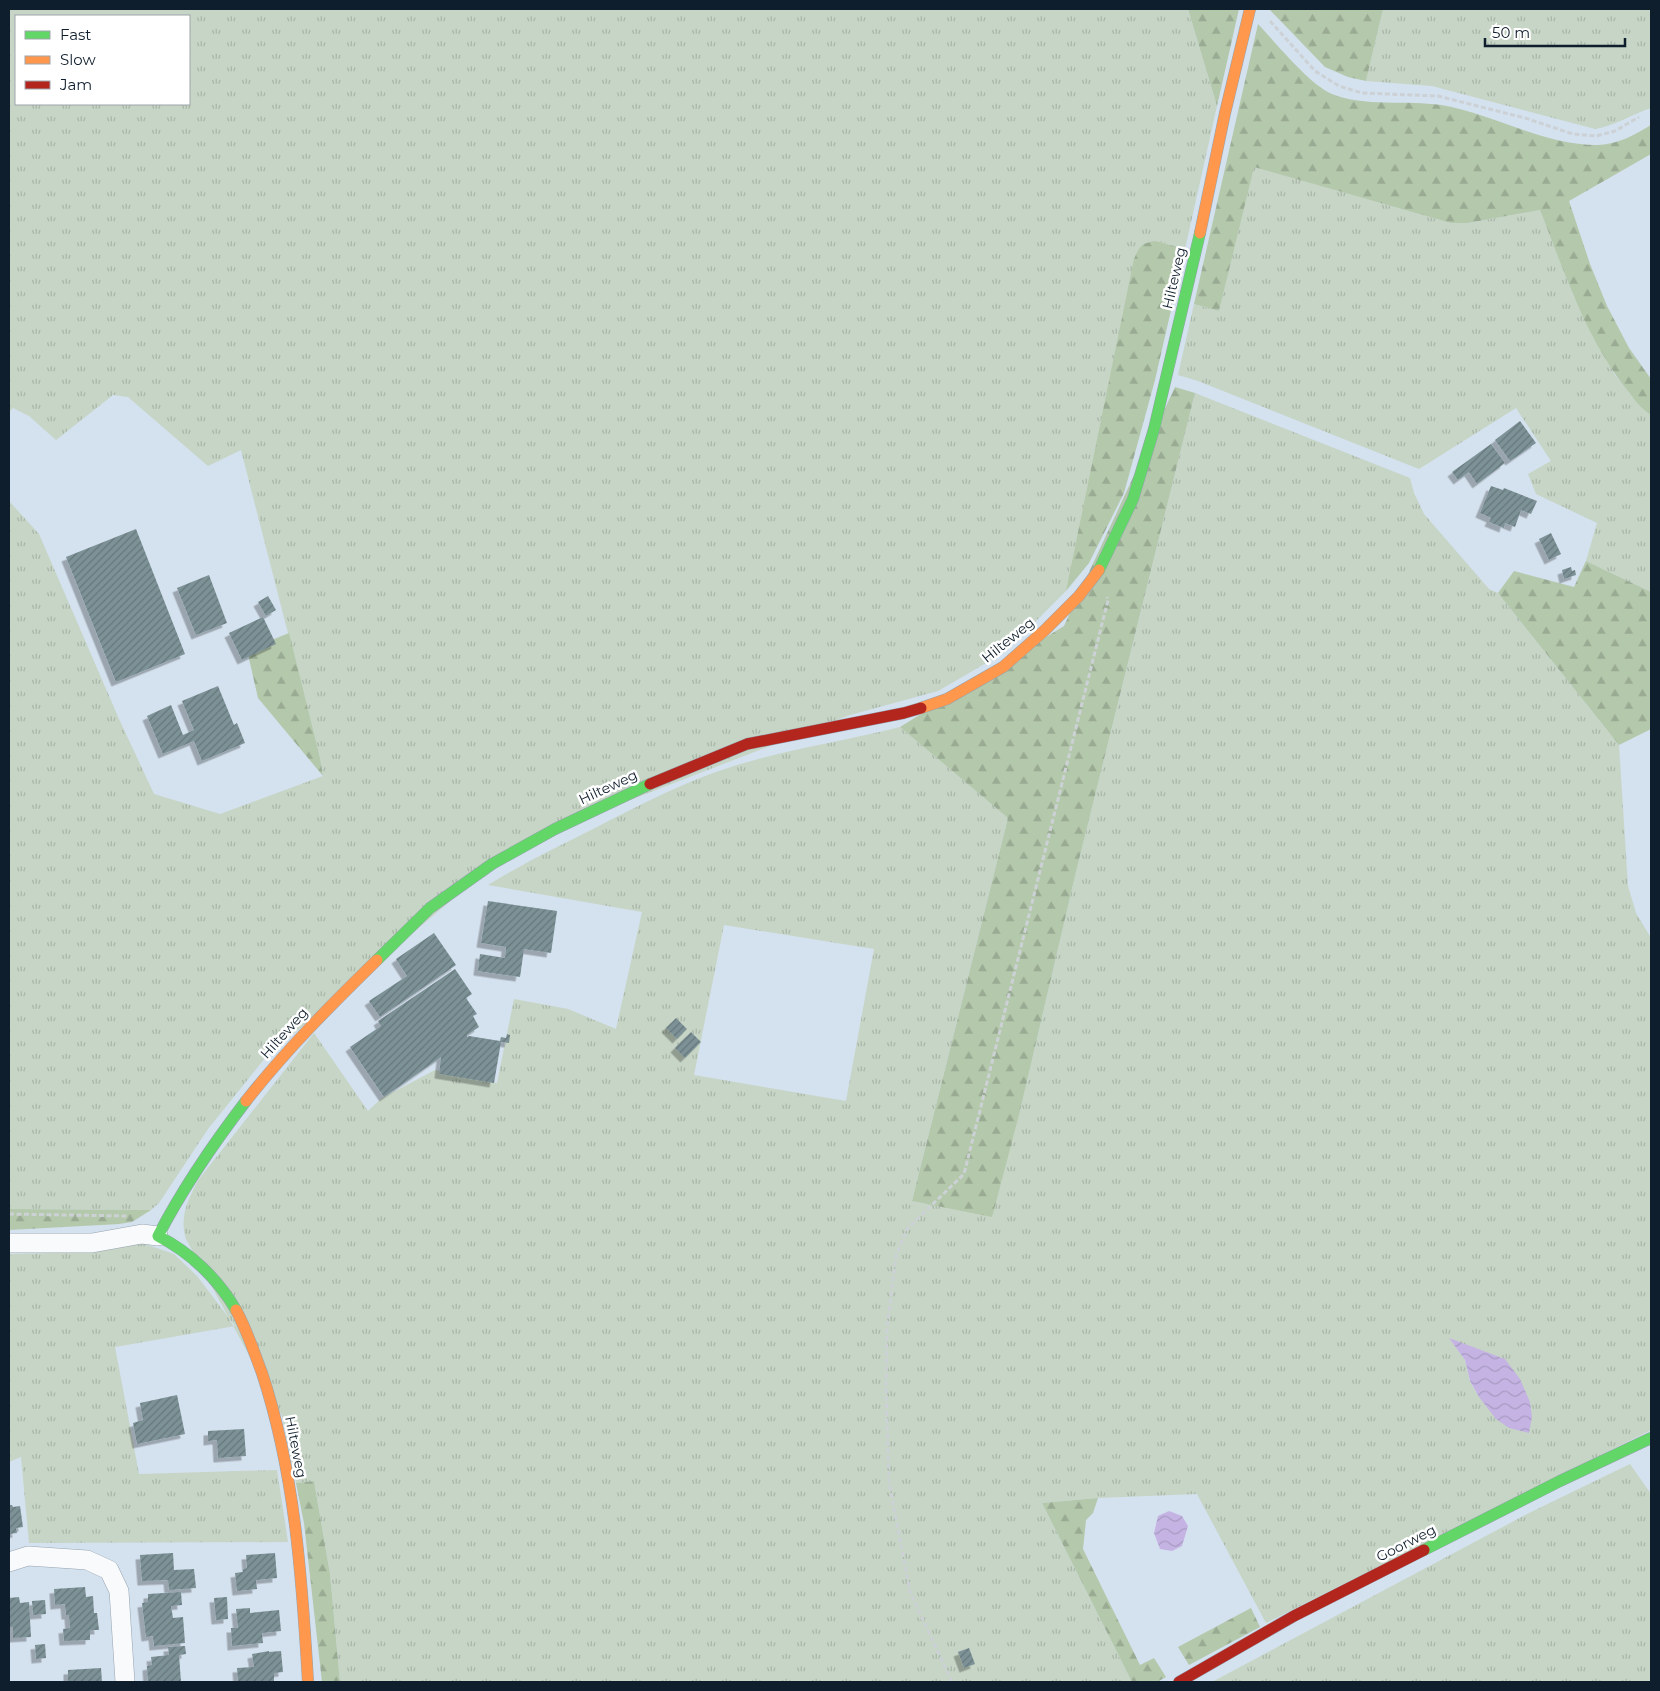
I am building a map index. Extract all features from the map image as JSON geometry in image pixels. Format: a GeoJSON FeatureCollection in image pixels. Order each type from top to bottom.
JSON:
{"type":"FeatureCollection","features":[{"type":"Feature","properties":{"kind":"street","name":"Hilteweg"},"geometry":{"type":"LineString","coordinates":[[308,1682],[302,1576],[286,1466],[277,1422],[263,1375],[244,1323],[230,1300],[183,1250],[158,1236],[177,1200],[214,1143],[267,1074],[311,1024],[430,908],[492,864],[555,829],[637,789],[747,744],[904,713],[947,699],[1003,667],[1080,596],[1099,571],[1133,499],[1154,429],[1250,10]]}},
{"type":"Feature","properties":{"kind":"street"},"geometry":{"type":"LineString","coordinates":[[9,1243],[92,1243],[142,1234],[158,1236]]}},
{"type":"Feature","properties":{"kind":"street","name":"Goorweg"},"geometry":{"type":"LineString","coordinates":[[1179,1682],[1294,1616],[1560,1481],[1651,1438]]}},
{"type":"Feature","properties":{"kind":"street"},"geometry":{"type":"LineString","coordinates":[[9,1562],[28,1556],[87,1560],[109,1570],[119,1591],[125,1682]]}},
{"type":"Feature","properties":{"kind":"path"},"geometry":{"type":"LineString","coordinates":[[1250,10],[1271,22],[1315,71],[1331,82],[1354,91],[1362,93],[1438,96],[1525,118],[1573,134],[1596,136],[1614,130],[1639,117]]}},
{"type":"Feature","properties":{"kind":"path"},"geometry":{"type":"LineString","coordinates":[[952,1682],[910,1592],[889,1482],[886,1328],[896,1256],[907,1229],[964,1174],[1108,600],[1099,571]]}},
{"type":"Feature","properties":{"kind":"path"},"geometry":{"type":"LineString","coordinates":[[9,1214],[130,1216]]}},
{"type":"Feature","properties":{"kind":"green space"},"geometry":{"type":"Polygon","coordinates":[[[9,9],[1188,9],[1217,106],[1185,249],[1156,241],[1066,591],[1005,652],[938,691],[850,715],[519,843],[265,1058],[208,1129],[159,1203],[151,1210],[9,1209],[9,501],[39,534],[119,719],[154,794],[220,814],[323,776],[320,758],[241,450],[208,466],[128,397],[113,395],[56,440],[29,416],[13,408],[9,412],[9,9]]]}},
{"type":"Feature","properties":{"kind":"green space"},"geometry":{"type":"Polygon","coordinates":[[[1188,9],[1239,9],[1217,106],[1188,9]]]}},
{"type":"Feature","properties":{"kind":"green space"},"geometry":{"type":"Polygon","coordinates":[[[1269,9],[1383,9],[1366,81],[1348,77],[1325,67],[1269,9]]]}},
{"type":"Feature","properties":{"kind":"green space"},"geometry":{"type":"Polygon","coordinates":[[[1383,9],[1651,9],[1651,108],[1610,125],[1595,129],[1432,86],[1366,81],[1383,9]]]}},
{"type":"Feature","properties":{"kind":"green space"},"geometry":{"type":"Polygon","coordinates":[[[1258,24],[1313,81],[1332,94],[1344,98],[1371,102],[1441,105],[1461,109],[1539,135],[1579,144],[1599,145],[1613,143],[1651,125],[1651,154],[1569,201],[1590,264],[1607,306],[1629,348],[1651,379],[1651,415],[1633,398],[1613,371],[1588,327],[1567,280],[1540,210],[1468,223],[1451,223],[1254,167],[1219,311],[1194,304],[1258,24]]]}},
{"type":"Feature","properties":{"kind":"green space"},"geometry":{"type":"Polygon","coordinates":[[[1253,166],[1451,223],[1468,223],[1540,210],[1573,295],[1615,375],[1644,410],[1651,415],[1651,592],[1586,561],[1597,523],[1536,494],[1528,474],[1551,461],[1516,408],[1419,469],[1198,381],[1178,375],[1194,304],[1219,311],[1253,166]]]}},
{"type":"Feature","properties":{"kind":"green space"},"geometry":{"type":"Polygon","coordinates":[[[1156,241],[1185,249],[1155,380],[1124,493],[1089,563],[1066,591],[1134,259],[1142,246],[1156,241]]]}},
{"type":"Feature","properties":{"kind":"green space"},"geometry":{"type":"Polygon","coordinates":[[[1175,387],[1195,393],[1075,876],[1020,1111],[992,1217],[912,1201],[1008,818],[900,727],[1064,626],[1175,387]]]}},
{"type":"Feature","properties":{"kind":"green space"},"geometry":{"type":"Polygon","coordinates":[[[1195,393],[1410,478],[1414,493],[1424,514],[1489,589],[1498,593],[1619,745],[1628,886],[1636,913],[1651,938],[1651,1430],[1266,1623],[1197,1494],[1098,1498],[1042,1503],[1132,1682],[340,1682],[330,1574],[314,1481],[296,1483],[282,1416],[186,1239],[184,1231],[184,1216],[188,1201],[199,1179],[314,1033],[368,1111],[382,1098],[435,1070],[497,1083],[514,999],[568,1009],[616,1029],[642,912],[488,885],[554,848],[646,802],[716,772],[775,755],[900,727],[1008,818],[912,1201],[927,1204],[1020,1111],[1075,876],[1195,393]],[[724,925],[694,1075],[846,1101],[874,949],[724,925]],[[1450,1339],[1465,1360],[1470,1382],[1479,1397],[1505,1360],[1450,1339]]]}},
{"type":"Feature","properties":{"kind":"green space"},"geometry":{"type":"Polygon","coordinates":[[[1586,561],[1651,592],[1651,729],[1619,745],[1498,593],[1514,571],[1574,587],[1586,561]]]}},
{"type":"Feature","properties":{"kind":"green space"},"geometry":{"type":"Polygon","coordinates":[[[289,633],[323,776],[258,698],[247,650],[289,633]]]}},
{"type":"Feature","properties":{"kind":"green space"},"geometry":{"type":"Polygon","coordinates":[[[9,1209],[151,1210],[132,1222],[119,1224],[9,1230],[9,1209]]]}},
{"type":"Feature","properties":{"kind":"green space"},"geometry":{"type":"Polygon","coordinates":[[[142,1243],[174,1254],[197,1276],[235,1326],[115,1347],[139,1474],[277,1470],[288,1542],[29,1543],[21,1457],[9,1462],[9,1254],[92,1250],[142,1243]]]}},
{"type":"Feature","properties":{"kind":"green space"},"geometry":{"type":"Polygon","coordinates":[[[1630,1464],[1651,1494],[1651,1682],[1212,1682],[1529,1513],[1630,1464]]]}},
{"type":"Feature","properties":{"kind":"green space"},"geometry":{"type":"Polygon","coordinates":[[[314,1481],[330,1574],[340,1682],[322,1682],[304,1523],[296,1483],[314,1481]]]}},
{"type":"Feature","properties":{"kind":"green space"},"geometry":{"type":"Polygon","coordinates":[[[1098,1498],[1093,1513],[1086,1520],[1083,1549],[1140,1665],[1154,1658],[1166,1677],[1157,1682],[1132,1682],[1042,1503],[1098,1498]]]}},
{"type":"Feature","properties":{"kind":"green space"},"geometry":{"type":"Polygon","coordinates":[[[1251,1608],[1260,1627],[1189,1665],[1178,1647],[1251,1608]]]}},
{"type":"Feature","properties":{"kind":"water"},"geometry":{"type":"Polygon","coordinates":[[[1449,1338],[1505,1359],[1520,1379],[1530,1402],[1532,1417],[1529,1433],[1509,1428],[1496,1419],[1479,1397],[1470,1381],[1465,1360],[1449,1338]]]}},
{"type":"Feature","properties":{"kind":"water"},"geometry":{"type":"Polygon","coordinates":[[[1169,1511],[1182,1516],[1188,1526],[1182,1546],[1172,1551],[1160,1549],[1154,1533],[1158,1516],[1169,1511]]]}},
{"type":"Feature","properties":{"kind":"building"},"geometry":{"type":"Polygon","coordinates":[[[1520,421],[1536,443],[1510,461],[1495,440],[1520,421]]]}},
{"type":"Feature","properties":{"kind":"building"},"geometry":{"type":"Polygon","coordinates":[[[1491,444],[1505,463],[1477,484],[1469,472],[1458,480],[1452,472],[1491,444]]]}},
{"type":"Feature","properties":{"kind":"building"},"geometry":{"type":"Polygon","coordinates":[[[1491,486],[1503,490],[1504,488],[1537,501],[1531,514],[1521,510],[1515,527],[1505,523],[1504,528],[1489,522],[1491,518],[1480,513],[1491,486]]]}},
{"type":"Feature","properties":{"kind":"building"},"geometry":{"type":"Polygon","coordinates":[[[136,529],[185,654],[116,682],[66,557],[136,529]]]}},
{"type":"Feature","properties":{"kind":"building"},"geometry":{"type":"Polygon","coordinates":[[[1551,533],[1561,554],[1549,560],[1539,539],[1551,533]]]}},
{"type":"Feature","properties":{"kind":"building"},"geometry":{"type":"Polygon","coordinates":[[[1571,567],[1572,571],[1575,570],[1576,575],[1564,579],[1562,570],[1571,567]]]}},
{"type":"Feature","properties":{"kind":"building"},"geometry":{"type":"Polygon","coordinates":[[[209,575],[227,623],[196,635],[177,588],[209,575]]]}},
{"type":"Feature","properties":{"kind":"building"},"geometry":{"type":"Polygon","coordinates":[[[268,596],[276,610],[266,616],[258,602],[268,596]]]}},
{"type":"Feature","properties":{"kind":"building"},"geometry":{"type":"Polygon","coordinates":[[[263,617],[276,644],[242,660],[229,633],[263,617]]]}},
{"type":"Feature","properties":{"kind":"building"},"geometry":{"type":"Polygon","coordinates":[[[218,686],[234,725],[237,723],[245,743],[202,761],[194,741],[163,754],[147,716],[171,705],[183,735],[194,730],[182,701],[218,686]]]}},
{"type":"Feature","properties":{"kind":"building"},"geometry":{"type":"Polygon","coordinates":[[[488,901],[557,911],[551,953],[524,949],[520,977],[478,971],[480,954],[505,958],[506,947],[481,943],[488,901]]]}},
{"type":"Feature","properties":{"kind":"building"},"geometry":{"type":"Polygon","coordinates":[[[434,933],[456,965],[380,1017],[369,1001],[407,976],[396,959],[434,933]]]}},
{"type":"Feature","properties":{"kind":"building"},"geometry":{"type":"Polygon","coordinates":[[[455,969],[472,994],[466,998],[477,1014],[473,1016],[479,1027],[467,1035],[467,1037],[500,1041],[501,1037],[506,1038],[507,1034],[510,1035],[509,1043],[501,1042],[494,1083],[439,1074],[441,1057],[384,1097],[350,1047],[381,1026],[378,1021],[455,969]]]}},
{"type":"Feature","properties":{"kind":"building"},"geometry":{"type":"Polygon","coordinates":[[[676,1018],[687,1029],[677,1039],[666,1028],[676,1018]]]}},
{"type":"Feature","properties":{"kind":"building"},"geometry":{"type":"Polygon","coordinates":[[[691,1032],[701,1042],[685,1058],[675,1048],[691,1032]]]}},
{"type":"Feature","properties":{"kind":"building"},"geometry":{"type":"Polygon","coordinates":[[[177,1395],[185,1434],[137,1444],[133,1423],[143,1420],[140,1403],[177,1395]]]}},
{"type":"Feature","properties":{"kind":"building"},"geometry":{"type":"Polygon","coordinates":[[[244,1429],[246,1456],[218,1458],[217,1440],[208,1441],[208,1431],[244,1429]]]}},
{"type":"Feature","properties":{"kind":"building"},"geometry":{"type":"Polygon","coordinates":[[[9,1505],[13,1507],[20,1506],[23,1527],[16,1528],[17,1533],[9,1534],[9,1505]]]}},
{"type":"Feature","properties":{"kind":"building"},"geometry":{"type":"Polygon","coordinates":[[[173,1553],[174,1570],[194,1569],[196,1588],[169,1590],[168,1580],[142,1581],[140,1555],[173,1553]]]}},
{"type":"Feature","properties":{"kind":"building"},"geometry":{"type":"Polygon","coordinates":[[[275,1553],[277,1578],[256,1580],[257,1589],[237,1591],[235,1573],[243,1572],[243,1569],[247,1568],[246,1555],[275,1553]]]}},
{"type":"Feature","properties":{"kind":"building"},"geometry":{"type":"Polygon","coordinates":[[[85,1587],[86,1597],[93,1596],[94,1613],[97,1613],[99,1630],[90,1630],[90,1640],[64,1641],[63,1629],[70,1628],[69,1615],[66,1615],[65,1604],[55,1605],[54,1589],[85,1587]]]}},
{"type":"Feature","properties":{"kind":"building"},"geometry":{"type":"Polygon","coordinates":[[[181,1592],[182,1605],[171,1606],[173,1618],[183,1617],[185,1643],[154,1646],[153,1636],[146,1637],[142,1603],[148,1602],[148,1594],[181,1592]]]}},
{"type":"Feature","properties":{"kind":"building"},"geometry":{"type":"Polygon","coordinates":[[[19,1597],[20,1603],[29,1602],[31,1637],[13,1638],[13,1627],[9,1627],[9,1598],[19,1597]]]}},
{"type":"Feature","properties":{"kind":"building"},"geometry":{"type":"Polygon","coordinates":[[[227,1597],[228,1619],[216,1620],[214,1598],[227,1597]]]}},
{"type":"Feature","properties":{"kind":"building"},"geometry":{"type":"Polygon","coordinates":[[[45,1600],[46,1614],[33,1615],[32,1601],[45,1600]]]}},
{"type":"Feature","properties":{"kind":"building"},"geometry":{"type":"Polygon","coordinates":[[[250,1608],[250,1613],[279,1610],[281,1631],[262,1633],[263,1643],[232,1646],[231,1628],[238,1628],[236,1609],[250,1608]]]}},
{"type":"Feature","properties":{"kind":"building"},"geometry":{"type":"Polygon","coordinates":[[[45,1644],[46,1658],[36,1659],[35,1645],[45,1644]]]}},
{"type":"Feature","properties":{"kind":"building"},"geometry":{"type":"Polygon","coordinates":[[[185,1646],[186,1654],[179,1655],[181,1682],[148,1682],[147,1666],[152,1665],[151,1657],[169,1655],[168,1647],[185,1646]]]}},
{"type":"Feature","properties":{"kind":"building"},"geometry":{"type":"Polygon","coordinates":[[[969,1648],[975,1664],[964,1668],[958,1652],[969,1648]]]}},
{"type":"Feature","properties":{"kind":"building"},"geometry":{"type":"Polygon","coordinates":[[[281,1651],[283,1672],[274,1673],[274,1682],[238,1682],[237,1668],[254,1667],[252,1654],[281,1651]]]}},
{"type":"Feature","properties":{"kind":"building"},"geometry":{"type":"Polygon","coordinates":[[[101,1668],[102,1682],[68,1682],[68,1670],[101,1668]]]}},
{"type":"Feature","properties":{"kind":"traffic: fast"},"geometry":{"type":"LineString","coordinates":[[1099,570],[1133,499],[1154,429],[1200,233]]}},
{"type":"Feature","properties":{"kind":"traffic: fast"},"geometry":{"type":"LineString","coordinates":[[377,960],[430,908],[492,864],[555,829],[650,784]]}},
{"type":"Feature","properties":{"kind":"traffic: fast"},"geometry":{"type":"LineString","coordinates":[[236,1310],[221,1288],[202,1267],[181,1250],[158,1236],[199,1167],[246,1101]]}},
{"type":"Feature","properties":{"kind":"traffic: fast"},"geometry":{"type":"LineString","coordinates":[[1424,1550],[1560,1481],[1651,1438]]}},
{"type":"Feature","properties":{"kind":"traffic: slow"},"geometry":{"type":"LineString","coordinates":[[1200,233],[1225,113],[1250,9]]}},
{"type":"Feature","properties":{"kind":"traffic: slow"},"geometry":{"type":"LineString","coordinates":[[921,708],[947,699],[1003,667],[1045,630],[1079,596],[1099,570]]}},
{"type":"Feature","properties":{"kind":"traffic: slow"},"geometry":{"type":"LineString","coordinates":[[246,1101],[309,1028],[377,960]]}},
{"type":"Feature","properties":{"kind":"traffic: slow"},"geometry":{"type":"LineString","coordinates":[[236,1310],[262,1373],[282,1449],[300,1565],[308,1682]]}},
{"type":"Feature","properties":{"kind":"traffic: jam"},"geometry":{"type":"LineString","coordinates":[[650,784],[747,744],[921,708]]}},
{"type":"Feature","properties":{"kind":"traffic: jam"},"geometry":{"type":"LineString","coordinates":[[1179,1682],[1294,1616],[1424,1550]]}}]}
